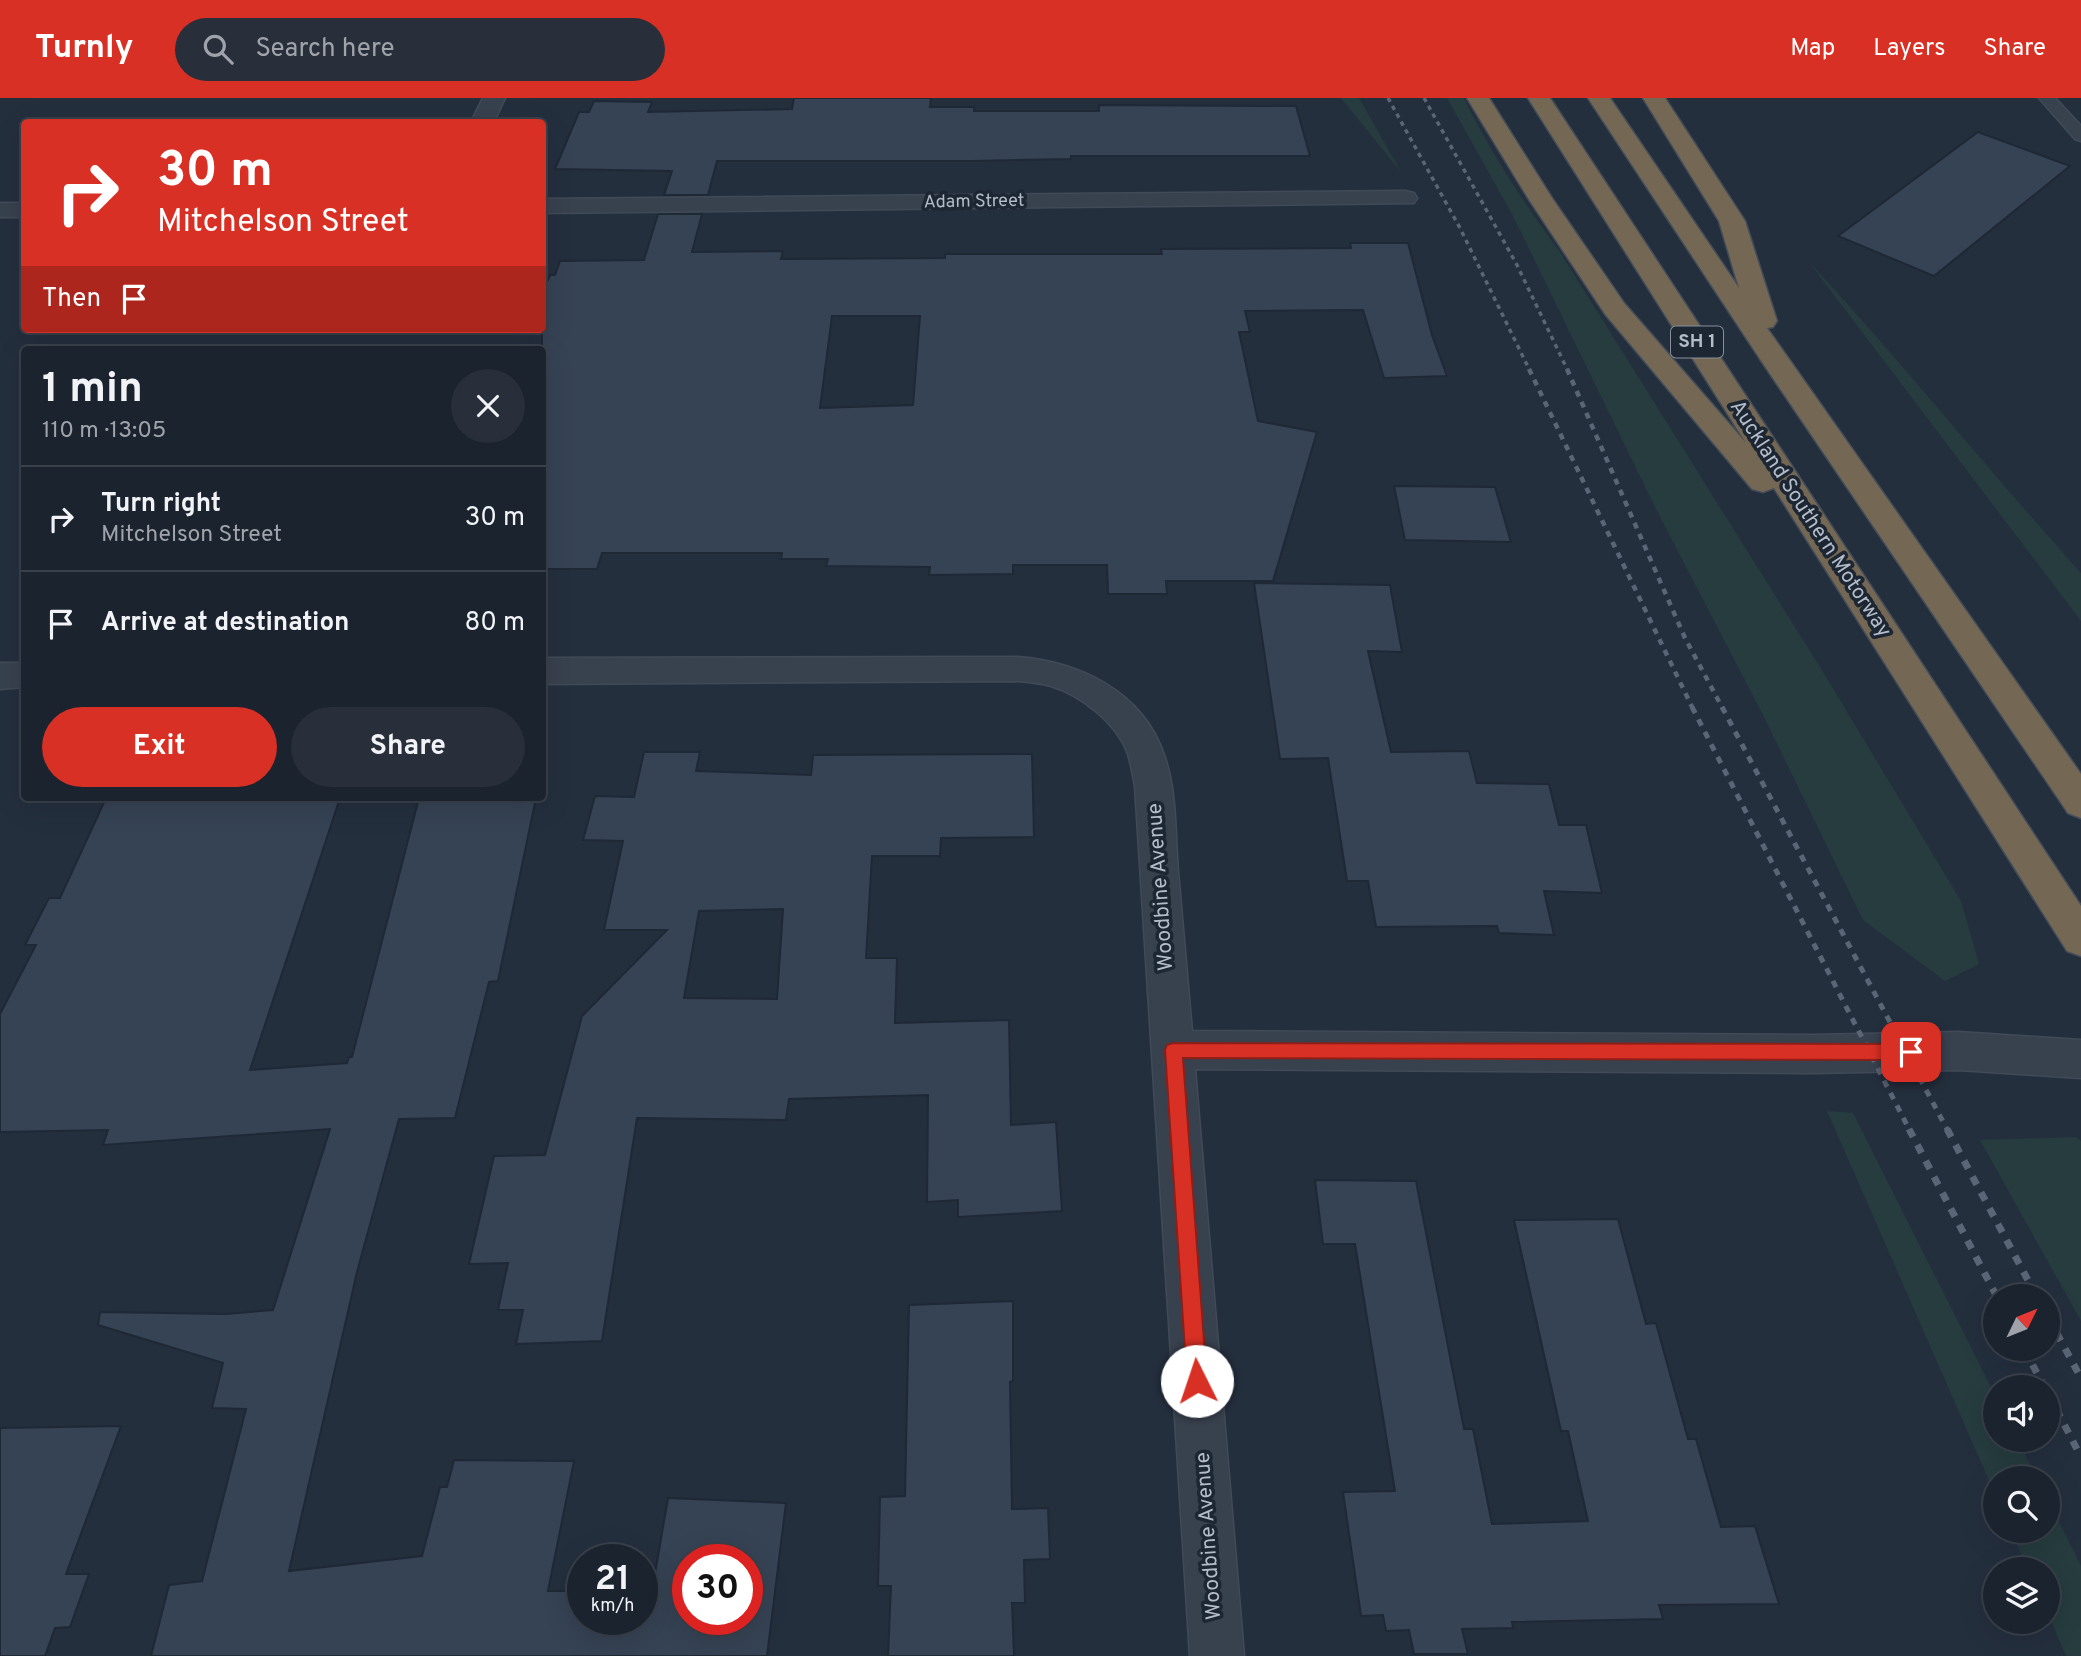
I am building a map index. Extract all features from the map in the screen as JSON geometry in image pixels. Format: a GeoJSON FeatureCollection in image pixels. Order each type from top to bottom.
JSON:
{"type":"FeatureCollection","features":[{"type":"Feature","properties":{"kind":"highway"},"geometry":{"type":"LineString","coordinates":[[1478,98],[1540,198],[1614,308],[1853,587]]}},
{"type":"Feature","properties":{"kind":"highway","name":"Auckland Southern Motorway"},"geometry":{"type":"LineString","coordinates":[[1539,98],[2081,939]]}},
{"type":"Feature","properties":{"kind":"highway","name":"SH 1"},"geometry":{"type":"LineString","coordinates":[[1599,98],[1776,362],[2081,803]]}},
{"type":"Feature","properties":{"kind":"highway"},"geometry":{"type":"LineString","coordinates":[[1654,98],[1732,221],[1776,362]]}},
{"type":"Feature","properties":{"kind":"street"},"geometry":{"type":"LineString","coordinates":[[484,119],[494,98]]}},
{"type":"Feature","properties":{"kind":"street","name":"Adam Street"},"geometry":{"type":"LineString","coordinates":[[546,206],[1405,198]]}},
{"type":"Feature","properties":{"kind":"street"},"geometry":{"type":"LineString","coordinates":[[0,210],[21,209]]}},
{"type":"Feature","properties":{"kind":"street","name":"Woodbine Avenue"},"geometry":{"type":"LineString","coordinates":[[546,671],[1018,669],[1052,673],[1084,687],[1108,702],[1131,727],[1146,753],[1153,786],[1217,1656]]}},
{"type":"Feature","properties":{"kind":"street"},"geometry":{"type":"LineString","coordinates":[[0,676],[21,675]]}},
{"type":"Feature","properties":{"kind":"street"},"geometry":{"type":"LineString","coordinates":[[1173,1050],[1800,1054],[1959,1051],[2081,1059]]}},
{"type":"Feature","properties":{"kind":"lane"},"geometry":{"type":"LineString","coordinates":[[2047,98],[2081,136]]}},
{"type":"Feature","properties":{"kind":"green space"},"geometry":{"type":"Polygon","coordinates":[[[1341,98],[1359,98],[1401,172],[1341,98]]]}},
{"type":"Feature","properties":{"kind":"green space"},"geometry":{"type":"Polygon","coordinates":[[[1447,98],[1464,98],[1508,177],[1560,252],[1820,667],[1961,901],[1979,964],[1945,981],[1863,920],[1763,715],[1657,511],[1512,214],[1447,98]]]}},
{"type":"Feature","properties":{"kind":"green space"},"geometry":{"type":"Polygon","coordinates":[[[1809,262],[2081,573],[2081,621],[1809,262]]]}},
{"type":"Feature","properties":{"kind":"green space"},"geometry":{"type":"Polygon","coordinates":[[[1827,1111],[1853,1113],[1985,1375],[1983,1452],[2024,1452],[2031,1466],[1983,1467],[1827,1111]]]}},
{"type":"Feature","properties":{"kind":"green space"},"geometry":{"type":"Polygon","coordinates":[[[2076,1137],[2081,1141],[2081,1321],[1980,1140],[2076,1137]]]}},
{"type":"Feature","properties":{"kind":"green space"},"geometry":{"type":"Polygon","coordinates":[[[2060,1524],[2081,1566],[2081,1656],[2066,1656],[2057,1634],[2060,1634],[2060,1557],[2022,1557],[2016,1543],[2060,1543],[2060,1524]]]}},
{"type":"Feature","properties":{"kind":"building"},"geometry":{"type":"Polygon","coordinates":[[[794,98],[931,98],[930,107],[974,107],[974,111],[1099,111],[1099,105],[1296,106],[1310,156],[1071,156],[1071,159],[973,161],[717,161],[708,195],[664,195],[672,171],[555,169],[579,112],[589,112],[594,101],[652,102],[648,112],[792,109],[794,98]]]}},
{"type":"Feature","properties":{"kind":"building"},"geometry":{"type":"Polygon","coordinates":[[[1978,132],[2070,166],[1934,276],[1838,236],[1978,132]]]}},
{"type":"Feature","properties":{"kind":"building"},"geometry":{"type":"Polygon","coordinates":[[[658,214],[702,214],[692,252],[783,251],[781,259],[945,258],[945,254],[1162,254],[1161,249],[1351,248],[1350,243],[1408,243],[1432,335],[1447,376],[1384,378],[1363,310],[1245,311],[1250,332],[1239,332],[1258,421],[1317,432],[1273,581],[1166,581],[1167,594],[1108,594],[1107,565],[1013,565],[1013,574],[929,575],[930,567],[826,566],[828,559],[781,559],[782,553],[602,553],[597,569],[546,569],[546,346],[542,346],[542,333],[546,333],[546,285],[550,275],[555,275],[560,261],[644,260],[658,214]],[[832,316],[820,408],[913,405],[920,316],[832,316]]]}},
{"type":"Feature","properties":{"kind":"building"},"geometry":{"type":"Polygon","coordinates":[[[1394,486],[1495,487],[1511,542],[1405,540],[1394,486]]]}},
{"type":"Feature","properties":{"kind":"building"},"geometry":{"type":"Polygon","coordinates":[[[1254,583],[1390,585],[1402,652],[1368,651],[1391,752],[1469,751],[1477,783],[1549,784],[1559,825],[1586,825],[1602,893],[1544,891],[1554,935],[1499,933],[1497,926],[1376,927],[1368,881],[1347,881],[1328,758],[1280,759],[1254,583]]]}},
{"type":"Feature","properties":{"kind":"building"},"geometry":{"type":"Polygon","coordinates":[[[644,752],[700,752],[696,771],[811,775],[813,755],[1032,754],[1034,837],[941,838],[940,856],[872,856],[866,958],[897,958],[895,1023],[1009,1020],[1011,1125],[1056,1122],[1062,1211],[958,1217],[958,1200],[927,1202],[928,1095],[789,1099],[786,1120],[637,1118],[602,1341],[516,1344],[523,1310],[498,1310],[508,1263],[469,1264],[494,1156],[545,1155],[582,1016],[667,930],[604,930],[623,841],[583,840],[595,796],[634,797],[644,752]],[[783,909],[699,911],[684,998],[777,999],[783,909]]]}},
{"type":"Feature","properties":{"kind":"building"},"geometry":{"type":"Polygon","coordinates":[[[105,801],[339,801],[250,1070],[347,1063],[349,1057],[352,1057],[418,801],[535,801],[498,981],[489,982],[455,1118],[399,1119],[357,1272],[289,1571],[422,1556],[440,1487],[447,1487],[454,1460],[574,1461],[548,1591],[567,1591],[567,1635],[658,1635],[658,1556],[668,1498],[786,1503],[767,1656],[151,1656],[169,1585],[202,1581],[246,1409],[212,1408],[223,1363],[98,1325],[100,1312],[226,1314],[273,1310],[330,1129],[103,1145],[108,1130],[0,1132],[0,1014],[36,945],[25,945],[49,898],[60,898],[105,801]]]}},
{"type":"Feature","properties":{"kind":"building"},"geometry":{"type":"Polygon","coordinates":[[[1315,1180],[1416,1181],[1464,1429],[1473,1429],[1492,1524],[1588,1521],[1568,1431],[1561,1431],[1514,1220],[1618,1219],[1646,1324],[1656,1323],[1688,1439],[1696,1439],[1721,1527],[1755,1526],[1779,1604],[1659,1605],[1663,1619],[1512,1622],[1513,1628],[1462,1629],[1468,1654],[1414,1654],[1409,1630],[1386,1631],[1383,1615],[1361,1616],[1343,1492],[1395,1491],[1355,1244],[1323,1244],[1315,1180]]]}},
{"type":"Feature","properties":{"kind":"building"},"geometry":{"type":"Polygon","coordinates":[[[1013,1301],[1013,1381],[1010,1382],[1012,1509],[1048,1508],[1050,1559],[1024,1560],[1025,1603],[1012,1603],[1014,1656],[888,1656],[891,1586],[878,1586],[880,1497],[905,1496],[909,1305],[1013,1301]]]}},
{"type":"Feature","properties":{"kind":"building"},"geometry":{"type":"Polygon","coordinates":[[[121,1426],[66,1574],[89,1574],[70,1627],[55,1628],[45,1656],[0,1656],[0,1428],[121,1426]]]}},
{"type":"Feature","properties":{"kind":"railway"},"geometry":{"type":"LineString","coordinates":[[1388,98],[1460,228],[1530,371]]}},
{"type":"Feature","properties":{"kind":"railway"},"geometry":{"type":"LineString","coordinates":[[1424,98],[1517,265],[1568,371]]}},
{"type":"Feature","properties":{"kind":"railway"},"geometry":{"type":"LineString","coordinates":[[1529,369],[1693,708]]}},
{"type":"Feature","properties":{"kind":"railway"},"geometry":{"type":"LineString","coordinates":[[1567,369],[1685,638],[1723,709]]}},
{"type":"Feature","properties":{"kind":"railway"},"geometry":{"type":"LineString","coordinates":[[1722,707],[1948,1131]]}},
{"type":"Feature","properties":{"kind":"railway"},"geometry":{"type":"LineString","coordinates":[[1693,708],[1910,1131]]}},
{"type":"Feature","properties":{"kind":"railway"},"geometry":{"type":"LineString","coordinates":[[1909,1129],[1990,1284]]}},
{"type":"Feature","properties":{"kind":"railway"},"geometry":{"type":"LineString","coordinates":[[1947,1129],[2030,1284]]}},
{"type":"Feature","properties":{"kind":"railway"},"geometry":{"type":"LineString","coordinates":[[2060,1339],[2081,1378]]}},
{"type":"Feature","properties":{"kind":"railway"},"geometry":{"type":"LineString","coordinates":[[2031,1362],[2038,1375]]}},
{"type":"Feature","properties":{"kind":"railway"},"geometry":{"type":"LineString","coordinates":[[2060,1416],[2081,1457]]}},
{"type":"Feature","properties":{"kind":"route"},"geometry":{"type":"LineString","coordinates":[[1197,1381],[1173,1050],[1814,1054],[1911,1052]]}}]}
